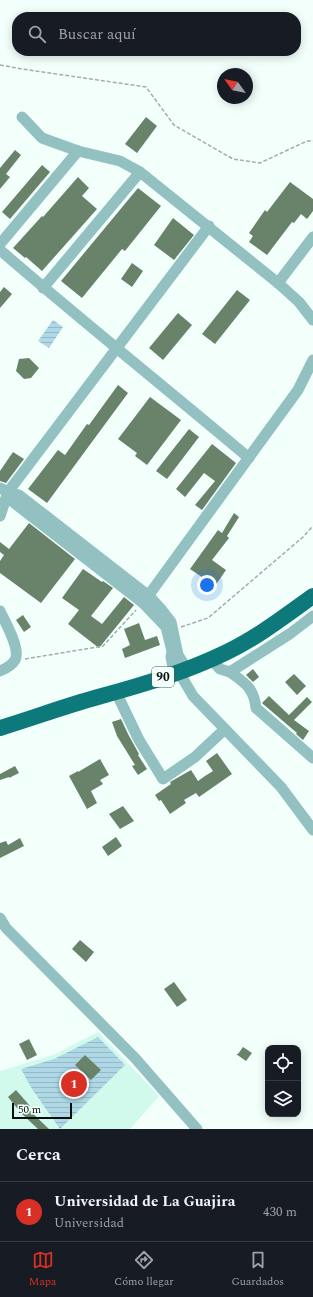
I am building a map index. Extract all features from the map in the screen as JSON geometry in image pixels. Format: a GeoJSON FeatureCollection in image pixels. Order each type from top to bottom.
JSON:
{"type":"FeatureCollection","features":[{"type":"Feature","properties":{"kind":"highway","name":"90"},"geometry":{"type":"LineString","coordinates":[[0,728],[116,692],[212,659],[271,627],[313,596]]}},
{"type":"Feature","properties":{"kind":"street"},"geometry":{"type":"LineString","coordinates":[[22,117],[42,138],[78,151],[120,161],[140,172],[278,283],[299,302],[313,320]]}},
{"type":"Feature","properties":{"kind":"street"},"geometry":{"type":"LineString","coordinates":[[0,244],[78,151]]}},
{"type":"Feature","properties":{"kind":"street"},"geometry":{"type":"LineString","coordinates":[[43,288],[140,172]]}},
{"type":"Feature","properties":{"kind":"street"},"geometry":{"type":"LineString","coordinates":[[0,516],[4,490],[116,348],[209,226]]}},
{"type":"Feature","properties":{"kind":"street"},"geometry":{"type":"LineString","coordinates":[[278,283],[313,236]]}},
{"type":"Feature","properties":{"kind":"street"},"geometry":{"type":"LineString","coordinates":[[0,250],[43,288],[187,405],[249,458]]}},
{"type":"Feature","properties":{"kind":"street"},"geometry":{"type":"LineString","coordinates":[[146,599],[298,390],[313,360]]}},
{"type":"Feature","properties":{"kind":"street"},"geometry":{"type":"LineString","coordinates":[[4,490],[19,495],[146,599],[160,608],[170,622],[174,656]]}},
{"type":"Feature","properties":{"kind":"street"},"geometry":{"type":"LineString","coordinates":[[146,599],[166,627],[172,651],[180,671],[193,696],[281,787],[313,830]]}},
{"type":"Feature","properties":{"kind":"street"},"geometry":{"type":"LineString","coordinates":[[0,611],[17,650],[15,660],[8,668],[0,671]]}},
{"type":"Feature","properties":{"kind":"street"},"geometry":{"type":"LineString","coordinates":[[230,672],[291,633],[313,616]]}},
{"type":"Feature","properties":{"kind":"street"},"geometry":{"type":"LineString","coordinates":[[212,659],[220,669],[230,672],[245,683],[255,697],[256,708],[312,755]]}},
{"type":"Feature","properties":{"kind":"street"},"geometry":{"type":"LineString","coordinates":[[116,692],[139,740],[163,779],[195,757],[225,729]]}},
{"type":"Feature","properties":{"kind":"street"},"geometry":{"type":"LineString","coordinates":[[0,918],[6,928],[135,1058],[197,1129]]}},
{"type":"Feature","properties":{"kind":"path"},"geometry":{"type":"LineString","coordinates":[[0,65],[146,86],[174,125],[233,159],[260,163],[307,141],[313,141]]}},
{"type":"Feature","properties":{"kind":"path"},"geometry":{"type":"LineString","coordinates":[[172,630],[208,618],[313,526]]}},
{"type":"Feature","properties":{"kind":"path"},"geometry":{"type":"LineString","coordinates":[[15,660],[103,646],[146,599]]}},
{"type":"Feature","properties":{"kind":"shaded area"},"geometry":{"type":"Polygon","coordinates":[[[98,1032],[159,1096],[130,1129],[0,1129],[0,1071],[53,1055],[98,1032]]]}},
{"type":"Feature","properties":{"kind":"water"},"geometry":{"type":"Polygon","coordinates":[[[53,320],[63,327],[49,348],[38,341],[53,320]]]}},
{"type":"Feature","properties":{"kind":"water"},"geometry":{"type":"Polygon","coordinates":[[[98,1037],[125,1065],[60,1129],[32,1089],[21,1069],[54,1059],[98,1037]]]}},
{"type":"Feature","properties":{"kind":"building"},"geometry":{"type":"Polygon","coordinates":[[[146,117],[157,126],[137,153],[125,144],[146,117]]]}},
{"type":"Feature","properties":{"kind":"building"},"geometry":{"type":"Polygon","coordinates":[[[15,150],[21,155],[6,174],[10,177],[0,189],[0,168],[15,150]]]}},
{"type":"Feature","properties":{"kind":"building"},"geometry":{"type":"Polygon","coordinates":[[[42,165],[50,172],[10,219],[2,212],[42,165]]]}},
{"type":"Feature","properties":{"kind":"building"},"geometry":{"type":"Polygon","coordinates":[[[78,177],[89,188],[82,196],[97,209],[42,271],[13,248],[78,177]]]}},
{"type":"Feature","properties":{"kind":"building"},"geometry":{"type":"Polygon","coordinates":[[[290,182],[313,199],[313,211],[307,219],[301,214],[294,223],[292,222],[267,255],[249,242],[253,236],[249,233],[265,210],[267,212],[290,182]]]}},
{"type":"Feature","properties":{"kind":"building"},"geometry":{"type":"Polygon","coordinates":[[[138,188],[161,206],[125,251],[122,249],[82,298],[61,281],[138,188]]]}},
{"type":"Feature","properties":{"kind":"building"},"geometry":{"type":"Polygon","coordinates":[[[173,218],[194,235],[174,260],[154,245],[173,218]]]}},
{"type":"Feature","properties":{"kind":"building"},"geometry":{"type":"Polygon","coordinates":[[[132,263],[143,271],[132,287],[121,279],[132,263]]]}},
{"type":"Feature","properties":{"kind":"building"},"geometry":{"type":"Polygon","coordinates":[[[4,287],[12,294],[0,308],[0,292],[4,287]]]}},
{"type":"Feature","properties":{"kind":"building"},"geometry":{"type":"Polygon","coordinates":[[[237,290],[250,300],[215,344],[202,334],[237,290]]]}},
{"type":"Feature","properties":{"kind":"building"},"geometry":{"type":"Polygon","coordinates":[[[178,313],[192,325],[163,360],[149,348],[178,313]]]}},
{"type":"Feature","properties":{"kind":"building"},"geometry":{"type":"Polygon","coordinates":[[[29,358],[39,368],[31,378],[24,379],[16,371],[19,359],[29,358]]]}},
{"type":"Feature","properties":{"kind":"building"},"geometry":{"type":"Polygon","coordinates":[[[118,385],[128,393],[47,503],[28,489],[58,450],[65,455],[118,385]]]}},
{"type":"Feature","properties":{"kind":"building"},"geometry":{"type":"Polygon","coordinates":[[[150,397],[181,420],[147,465],[135,456],[137,453],[118,439],[150,397]]]}},
{"type":"Feature","properties":{"kind":"building"},"geometry":{"type":"Polygon","coordinates":[[[189,429],[199,437],[167,479],[156,471],[189,429]]]}},
{"type":"Feature","properties":{"kind":"building"},"geometry":{"type":"Polygon","coordinates":[[[212,444],[236,463],[202,510],[195,505],[215,481],[204,473],[185,497],[176,489],[212,444]]]}},
{"type":"Feature","properties":{"kind":"building"},"geometry":{"type":"Polygon","coordinates":[[[13,452],[24,459],[6,483],[0,481],[0,471],[13,452]]]}},
{"type":"Feature","properties":{"kind":"building"},"geometry":{"type":"Polygon","coordinates":[[[234,513],[239,517],[227,536],[229,538],[212,560],[226,570],[215,586],[190,569],[218,530],[222,533],[234,513]]]}},
{"type":"Feature","properties":{"kind":"building"},"geometry":{"type":"Polygon","coordinates":[[[29,523],[75,559],[41,603],[0,573],[0,561],[4,555],[0,552],[0,542],[9,549],[29,523]]]}},
{"type":"Feature","properties":{"kind":"building"},"geometry":{"type":"Polygon","coordinates":[[[83,569],[113,588],[91,616],[102,624],[124,597],[134,605],[99,648],[68,624],[79,610],[62,598],[83,569]]]}},
{"type":"Feature","properties":{"kind":"building"},"geometry":{"type":"Polygon","coordinates":[[[23,615],[31,627],[24,632],[16,620],[23,615]]]}},
{"type":"Feature","properties":{"kind":"building"},"geometry":{"type":"Polygon","coordinates":[[[139,623],[145,640],[157,636],[160,645],[125,658],[122,649],[130,645],[124,629],[139,623]]]}},
{"type":"Feature","properties":{"kind":"building"},"geometry":{"type":"Polygon","coordinates":[[[253,669],[259,677],[253,682],[246,675],[253,669]]]}},
{"type":"Feature","properties":{"kind":"building"},"geometry":{"type":"Polygon","coordinates":[[[294,674],[306,686],[297,695],[285,682],[294,674]]]}},
{"type":"Feature","properties":{"kind":"building"},"geometry":{"type":"Polygon","coordinates":[[[269,696],[289,715],[307,697],[312,702],[294,720],[309,731],[303,740],[262,703],[269,696]]]}},
{"type":"Feature","properties":{"kind":"building"},"geometry":{"type":"Polygon","coordinates":[[[121,719],[139,754],[138,755],[147,769],[138,775],[132,766],[135,765],[117,736],[112,722],[121,719]]]}},
{"type":"Feature","properties":{"kind":"building"},"geometry":{"type":"Polygon","coordinates":[[[217,753],[232,774],[199,797],[196,793],[184,800],[186,803],[170,814],[161,800],[159,801],[155,795],[171,784],[170,782],[191,770],[198,781],[213,771],[206,761],[217,753]]]}},
{"type":"Feature","properties":{"kind":"building"},"geometry":{"type":"Polygon","coordinates":[[[100,759],[109,775],[100,780],[103,784],[91,791],[97,803],[87,809],[69,776],[100,759]]]}},
{"type":"Feature","properties":{"kind":"building"},"geometry":{"type":"Polygon","coordinates":[[[15,766],[19,773],[9,778],[0,780],[0,774],[15,766]]]}},
{"type":"Feature","properties":{"kind":"building"},"geometry":{"type":"Polygon","coordinates":[[[123,806],[134,821],[120,829],[109,814],[123,806]]]}},
{"type":"Feature","properties":{"kind":"building"},"geometry":{"type":"Polygon","coordinates":[[[116,837],[122,846],[108,856],[102,847],[116,837]]]}},
{"type":"Feature","properties":{"kind":"building"},"geometry":{"type":"Polygon","coordinates":[[[20,838],[24,846],[0,858],[0,843],[6,841],[8,845],[20,838]]]}},
{"type":"Feature","properties":{"kind":"building"},"geometry":{"type":"Polygon","coordinates":[[[80,940],[94,952],[86,962],[72,949],[80,940]]]}},
{"type":"Feature","properties":{"kind":"building"},"geometry":{"type":"Polygon","coordinates":[[[174,982],[187,1000],[177,1007],[164,989],[174,982]]]}},
{"type":"Feature","properties":{"kind":"building"},"geometry":{"type":"Polygon","coordinates":[[[29,1039],[37,1055],[27,1060],[19,1044],[29,1039]]]}},
{"type":"Feature","properties":{"kind":"building"},"geometry":{"type":"Polygon","coordinates":[[[243,1047],[252,1053],[246,1061],[236,1054],[238,1054],[243,1047]]]}},
{"type":"Feature","properties":{"kind":"building"},"geometry":{"type":"Polygon","coordinates":[[[85,1055],[101,1070],[91,1080],[75,1065],[85,1055]]]}},
{"type":"Feature","properties":{"kind":"building"},"geometry":{"type":"Polygon","coordinates":[[[16,1090],[30,1106],[27,1108],[49,1129],[38,1129],[21,1113],[8,1097],[16,1090]]]}},
{"type":"Feature","properties":{"kind":"place","name":"Universidad de La Guajira"},"geometry":{"type":"Point","coordinates":[74,1084]}}]}
